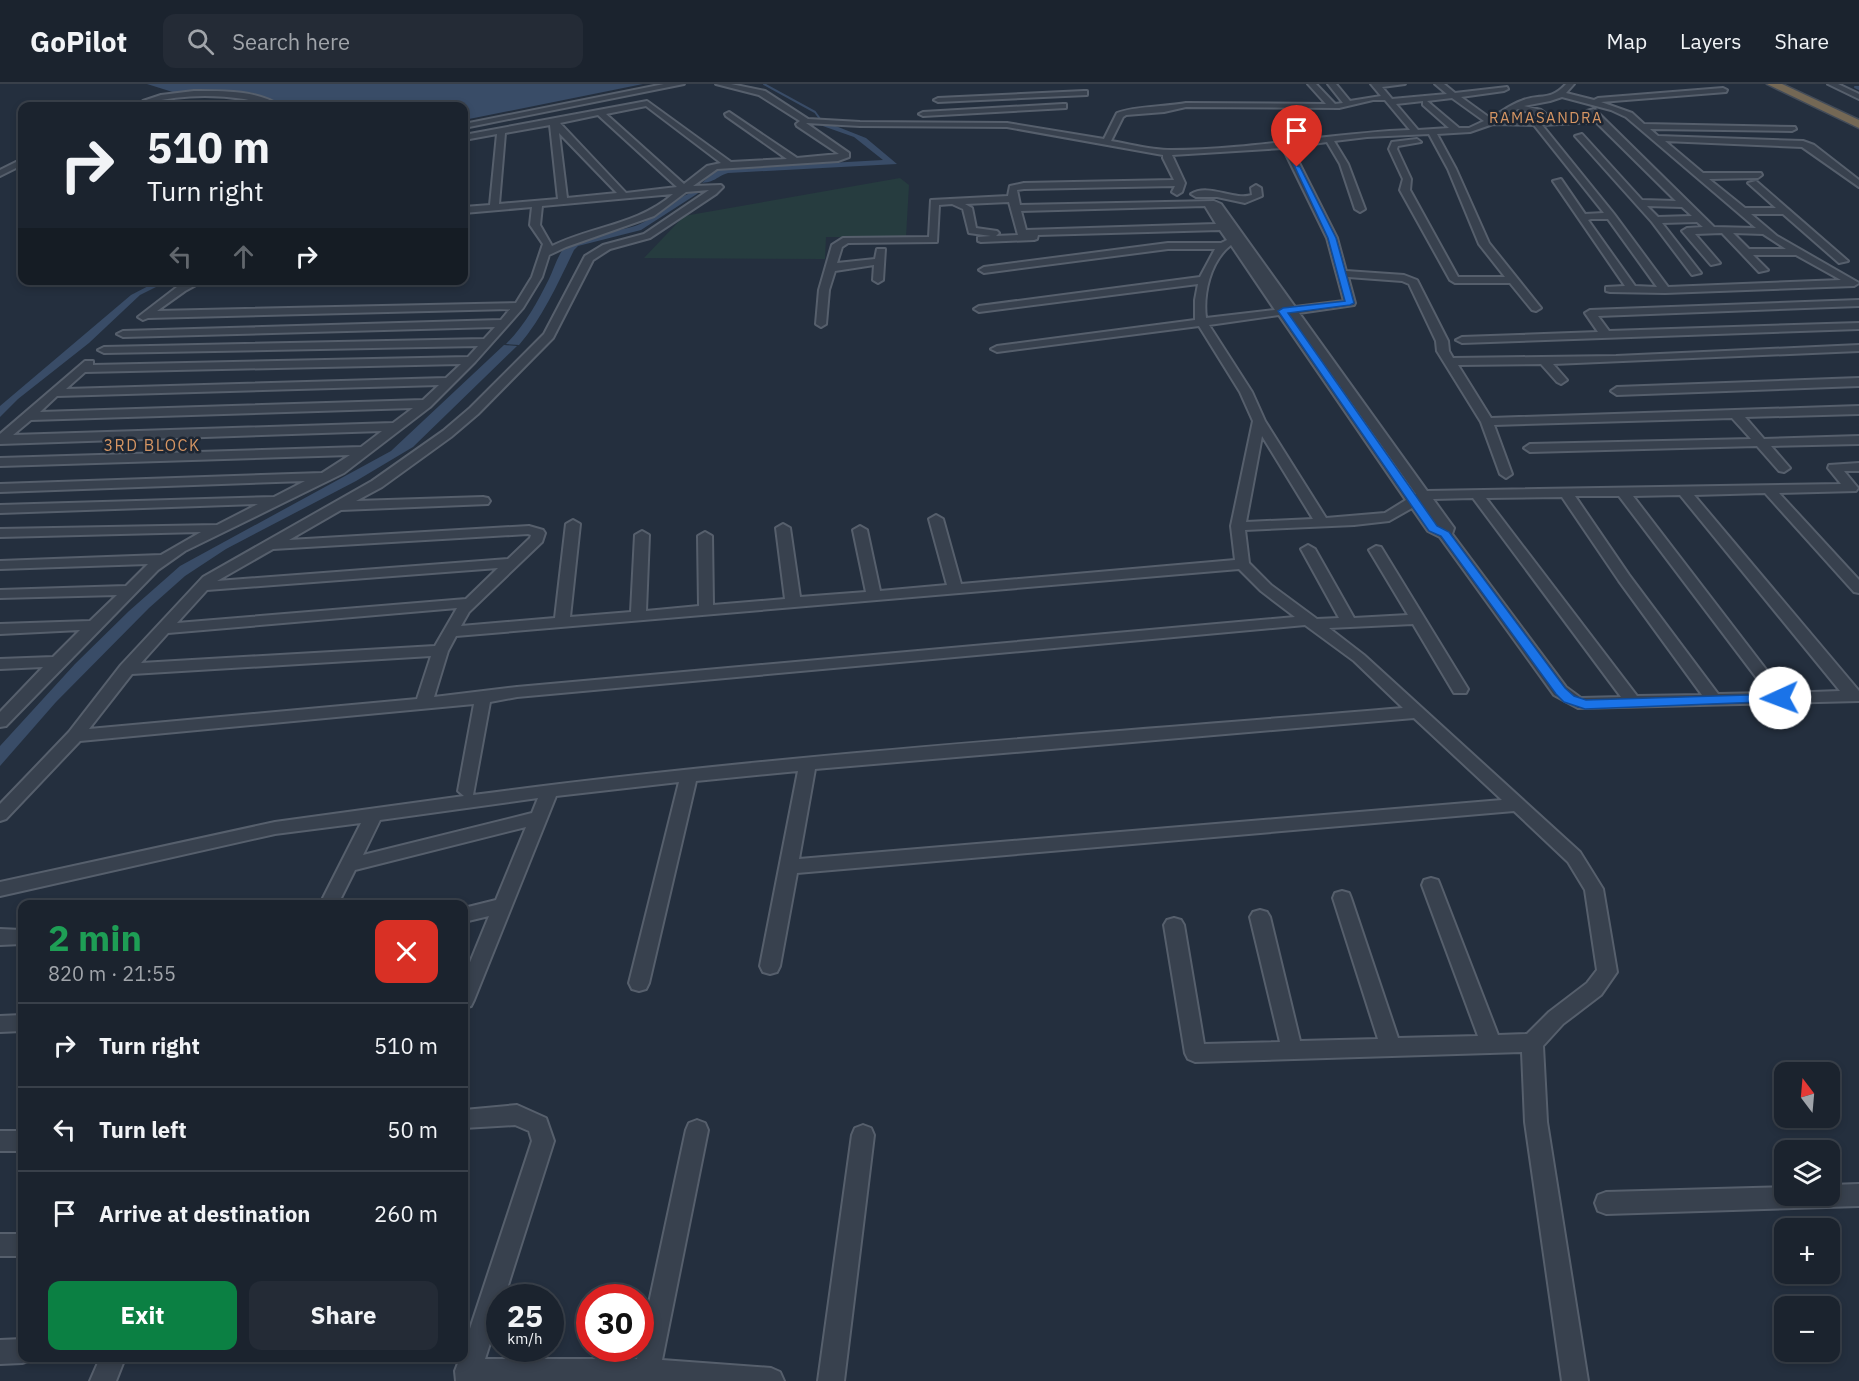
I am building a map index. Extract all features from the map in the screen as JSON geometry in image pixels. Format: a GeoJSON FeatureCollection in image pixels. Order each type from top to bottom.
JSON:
{"type":"FeatureCollection","features":[{"type":"Feature","properties":{"kind":"highway"},"geometry":{"type":"LineString","coordinates":[[1773,84],[1859,124]]}},
{"type":"Feature","properties":{"kind":"highway"},"geometry":{"type":"LineString","coordinates":[[1793,84],[1859,114]]}},
{"type":"Feature","properties":{"kind":"street"},"geometry":{"type":"LineString","coordinates":[[468,125],[632,91],[680,84]]}},
{"type":"Feature","properties":{"kind":"street"},"geometry":{"type":"LineString","coordinates":[[720,84],[762,93],[811,121]]}},
{"type":"Feature","properties":{"kind":"street"},"geometry":{"type":"LineString","coordinates":[[1036,84],[1050,107]]}},
{"type":"Feature","properties":{"kind":"street"},"geometry":{"type":"LineString","coordinates":[[1312,84],[1333,106]]}},
{"type":"Feature","properties":{"kind":"street"},"geometry":{"type":"LineString","coordinates":[[1332,84],[1349,105]]}},
{"type":"Feature","properties":{"kind":"street"},"geometry":{"type":"LineString","coordinates":[[1376,85],[1401,84]]}},
{"type":"Feature","properties":{"kind":"street"},"geometry":{"type":"LineString","coordinates":[[1439,84],[1491,122],[1571,123],[1574,120],[1609,126],[1792,129]]}},
{"type":"Feature","properties":{"kind":"street"},"geometry":{"type":"LineString","coordinates":[[1494,84],[1504,89],[1522,105],[1538,112],[1552,123]]}},
{"type":"Feature","properties":{"kind":"street"},"geometry":{"type":"LineString","coordinates":[[1832,84],[1859,97]]}},
{"type":"Feature","properties":{"kind":"street"},"geometry":{"type":"LineString","coordinates":[[1376,85],[1416,132]]}},
{"type":"Feature","properties":{"kind":"street"},"geometry":{"type":"LineString","coordinates":[[544,254],[567,241],[640,221],[671,203],[709,168],[728,164],[838,158],[846,155],[800,124],[811,121],[1007,125],[1168,153],[1258,149],[1329,139],[1470,130],[1491,122],[1522,105],[1546,101],[1564,87],[1609,126],[1711,230]]}},
{"type":"Feature","properties":{"kind":"street"},"geometry":{"type":"LineString","coordinates":[[1106,143],[1120,115],[1125,112],[1164,110],[1186,105],[1333,106],[1349,105],[1373,98],[1389,100],[1448,98],[1452,94],[1504,89]]}},
{"type":"Feature","properties":{"kind":"street"},"geometry":{"type":"LineString","coordinates":[[1588,100],[1723,90]]}},
{"type":"Feature","properties":{"kind":"street"},"geometry":{"type":"LineString","coordinates":[[938,100],[1084,93]]}},
{"type":"Feature","properties":{"kind":"street"},"geometry":{"type":"LineString","coordinates":[[147,101],[168,97],[226,94],[250,97],[264,102]]}},
{"type":"Feature","properties":{"kind":"street"},"geometry":{"type":"LineString","coordinates":[[1575,97],[1629,115],[1764,231],[1857,285]]}},
{"type":"Feature","properties":{"kind":"street"},"geometry":{"type":"LineString","coordinates":[[468,136],[647,103],[728,164]]}},
{"type":"Feature","properties":{"kind":"street"},"geometry":{"type":"LineString","coordinates":[[1426,103],[1457,131]]}},
{"type":"Feature","properties":{"kind":"street"},"geometry":{"type":"LineString","coordinates":[[919,115],[1063,106]]}},
{"type":"Feature","properties":{"kind":"street"},"geometry":{"type":"LineString","coordinates":[[600,113],[684,189]]}},
{"type":"Feature","properties":{"kind":"street"},"geometry":{"type":"LineString","coordinates":[[729,114],[794,160]]}},
{"type":"Feature","properties":{"kind":"street"},"geometry":{"type":"LineString","coordinates":[[1609,126],[1629,115]]}},
{"type":"Feature","properties":{"kind":"street"},"geometry":{"type":"LineString","coordinates":[[554,122],[624,196]]}},
{"type":"Feature","properties":{"kind":"street"},"geometry":{"type":"LineString","coordinates":[[554,122],[563,202]]}},
{"type":"Feature","properties":{"kind":"street"},"geometry":{"type":"LineString","coordinates":[[1536,123],[1611,216],[1665,290]]}},
{"type":"Feature","properties":{"kind":"street"},"geometry":{"type":"LineString","coordinates":[[1571,123],[1580,131],[1590,131]]}},
{"type":"Feature","properties":{"kind":"street"},"geometry":{"type":"LineString","coordinates":[[494,208],[501,131]]}},
{"type":"Feature","properties":{"kind":"street"},"geometry":{"type":"LineString","coordinates":[[1431,132],[1452,169],[1480,238],[1536,309]]}},
{"type":"Feature","properties":{"kind":"street"},"geometry":{"type":"LineString","coordinates":[[1634,135],[1803,144],[1859,184]]}},
{"type":"Feature","properties":{"kind":"street"},"geometry":{"type":"LineString","coordinates":[[1579,136],[1641,203],[1696,273]]}},
{"type":"Feature","properties":{"kind":"street"},"geometry":{"type":"LineString","coordinates":[[1329,139],[1344,164],[1360,208]]}},
{"type":"Feature","properties":{"kind":"street"},"geometry":{"type":"LineString","coordinates":[[1436,141],[1393,146],[1407,179],[1405,190],[1449,270],[1455,280],[1514,280]]}},
{"type":"Feature","properties":{"kind":"street"},"geometry":{"type":"LineString","coordinates":[[997,349],[1350,303],[1332,238],[1286,146]]}},
{"type":"Feature","properties":{"kind":"street"},"geometry":{"type":"LineString","coordinates":[[1168,153],[1167,158],[1179,187],[1179,195],[1203,198],[1211,204]]}},
{"type":"Feature","properties":{"kind":"street"},"geometry":{"type":"LineString","coordinates":[[0,175],[18,164]]}},
{"type":"Feature","properties":{"kind":"street"},"geometry":{"type":"LineString","coordinates":[[0,175],[18,176]]}},
{"type":"Feature","properties":{"kind":"street"},"geometry":{"type":"LineString","coordinates":[[1699,176],[1755,179],[1785,211],[1843,261]]}},
{"type":"Feature","properties":{"kind":"street"},"geometry":{"type":"LineString","coordinates":[[1558,181],[1632,289]]}},
{"type":"Feature","properties":{"kind":"street"},"geometry":{"type":"LineString","coordinates":[[1022,235],[1012,189],[1019,186],[1179,187],[1245,200],[1257,196],[1256,188]]}},
{"type":"Feature","properties":{"kind":"street"},"geometry":{"type":"LineString","coordinates":[[0,815],[75,736],[127,669],[208,580],[377,484],[447,434],[549,336],[589,258],[594,253],[603,247],[645,237],[718,187],[468,210]]}},
{"type":"Feature","properties":{"kind":"street"},"geometry":{"type":"LineString","coordinates":[[931,189],[931,199],[936,201],[1014,204],[1211,204],[1218,206],[1287,311],[1419,498],[1447,528],[1445,534],[1560,691],[1569,699],[1585,704],[1856,696]]}},
{"type":"Feature","properties":{"kind":"street"},"geometry":{"type":"LineString","coordinates":[[821,324],[824,290],[837,245],[840,242],[934,240],[933,202],[936,201]]}},
{"type":"Feature","properties":{"kind":"street"},"geometry":{"type":"LineString","coordinates":[[953,201],[967,208],[970,229],[975,233],[1227,239]]}},
{"type":"Feature","properties":{"kind":"street"},"geometry":{"type":"LineString","coordinates":[[1641,203],[1684,204]]}},
{"type":"Feature","properties":{"kind":"street"},"geometry":{"type":"LineString","coordinates":[[1211,204],[1209,207],[1227,239],[1287,311]]}},
{"type":"Feature","properties":{"kind":"street"},"geometry":{"type":"LineString","coordinates":[[0,722],[129,590],[164,560],[180,548],[327,477],[426,404],[450,381],[519,306],[537,276],[548,244],[536,225],[537,205]]}},
{"type":"Feature","properties":{"kind":"street"},"geometry":{"type":"LineString","coordinates":[[1740,211],[1785,211]]}},
{"type":"Feature","properties":{"kind":"street"},"geometry":{"type":"LineString","coordinates":[[1583,219],[1589,216],[1611,216]]}},
{"type":"Feature","properties":{"kind":"street"},"geometry":{"type":"LineString","coordinates":[[1655,220],[1700,219]]}},
{"type":"Feature","properties":{"kind":"street"},"geometry":{"type":"LineString","coordinates":[[1724,230],[1763,270]]}},
{"type":"Feature","properties":{"kind":"street"},"geometry":{"type":"LineString","coordinates":[[1715,263],[1687,231],[1764,231]]}},
{"type":"Feature","properties":{"kind":"street"},"geometry":{"type":"LineString","coordinates":[[981,239],[1022,235],[1193,232],[1227,239]]}},
{"type":"Feature","properties":{"kind":"street"},"geometry":{"type":"LineString","coordinates":[[984,270],[1227,239]]}},
{"type":"Feature","properties":{"kind":"street"},"geometry":{"type":"LineString","coordinates":[[1227,239],[1214,256],[1205,280],[1198,310],[1201,321],[1246,392],[1259,421],[1322,522]]}},
{"type":"Feature","properties":{"kind":"street"},"geometry":{"type":"LineString","coordinates":[[878,280],[879,262],[885,240]]}},
{"type":"Feature","properties":{"kind":"street"},"geometry":{"type":"LineString","coordinates":[[1778,240],[1819,241]]}},
{"type":"Feature","properties":{"kind":"street"},"geometry":{"type":"LineString","coordinates":[[1742,250],[1797,252]]}},
{"type":"Feature","properties":{"kind":"street"},"geometry":{"type":"LineString","coordinates":[[830,269],[836,266],[879,262]]}},
{"type":"Feature","properties":{"kind":"street"},"geometry":{"type":"LineString","coordinates":[[1343,274],[1411,280],[1450,362],[1487,422],[1506,474]]}},
{"type":"Feature","properties":{"kind":"street"},"geometry":{"type":"LineString","coordinates":[[980,309],[1205,280]]}},
{"type":"Feature","properties":{"kind":"street"},"geometry":{"type":"LineString","coordinates":[[1,440],[145,315],[189,285]]}},
{"type":"Feature","properties":{"kind":"street"},"geometry":{"type":"LineString","coordinates":[[1610,289],[1665,290],[1857,285]]}},
{"type":"Feature","properties":{"kind":"street"},"geometry":{"type":"LineString","coordinates":[[1764,287],[1796,305],[1859,358]]}},
{"type":"Feature","properties":{"kind":"street"},"geometry":{"type":"LineString","coordinates":[[1606,335],[1590,313],[1859,303]]}},
{"type":"Feature","properties":{"kind":"street"},"geometry":{"type":"LineString","coordinates":[[145,315],[519,306]]}},
{"type":"Feature","properties":{"kind":"street"},"geometry":{"type":"LineString","coordinates":[[123,334],[505,322]]}},
{"type":"Feature","properties":{"kind":"street"},"geometry":{"type":"LineString","coordinates":[[1462,340],[1859,326]]}},
{"type":"Feature","properties":{"kind":"street"},"geometry":{"type":"LineString","coordinates":[[104,350],[488,342]]}},
{"type":"Feature","properties":{"kind":"street"},"geometry":{"type":"LineString","coordinates":[[1450,362],[1859,348]]}},
{"type":"Feature","properties":{"kind":"street"},"geometry":{"type":"LineString","coordinates":[[82,369],[471,360]]}},
{"type":"Feature","properties":{"kind":"street"},"geometry":{"type":"LineString","coordinates":[[1544,360],[1562,380]]}},
{"type":"Feature","properties":{"kind":"street"},"geometry":{"type":"LineString","coordinates":[[55,393],[450,381]]}},
{"type":"Feature","properties":{"kind":"street"},"geometry":{"type":"LineString","coordinates":[[1617,391],[1859,382]]}},
{"type":"Feature","properties":{"kind":"street"},"geometry":{"type":"LineString","coordinates":[[30,416],[426,404]]}},
{"type":"Feature","properties":{"kind":"street"},"geometry":{"type":"LineString","coordinates":[[1487,422],[1859,410]]}},
{"type":"Feature","properties":{"kind":"street"},"geometry":{"type":"LineString","coordinates":[[1735,414],[1784,468]]}},
{"type":"Feature","properties":{"kind":"street"},"geometry":{"type":"LineString","coordinates":[[1174,925],[1195,1053],[1532,1043],[1556,1018],[1594,989],[1607,972],[1594,889],[1574,857],[1359,658],[1266,588],[1242,564],[1238,526],[1259,421]]}},
{"type":"Feature","properties":{"kind":"street"},"geometry":{"type":"LineString","coordinates":[[1,440],[395,426]]}},
{"type":"Feature","properties":{"kind":"street"},"geometry":{"type":"LineString","coordinates":[[1530,448],[1859,440]]}},
{"type":"Feature","properties":{"kind":"street"},"geometry":{"type":"LineString","coordinates":[[0,462],[363,451]]}},
{"type":"Feature","properties":{"kind":"street"},"geometry":{"type":"LineString","coordinates":[[1855,492],[1834,468],[1859,468]]}},
{"type":"Feature","properties":{"kind":"street"},"geometry":{"type":"LineString","coordinates":[[0,488],[327,477]]}},
{"type":"Feature","properties":{"kind":"street"},"geometry":{"type":"LineString","coordinates":[[1238,526],[1389,517],[1419,498],[1768,489],[1855,492]]}},
{"type":"Feature","properties":{"kind":"street"},"geometry":{"type":"LineString","coordinates":[[1768,489],[1859,589]]}},
{"type":"Feature","properties":{"kind":"street"},"geometry":{"type":"LineString","coordinates":[[1684,491],[1856,696]]}},
{"type":"Feature","properties":{"kind":"street"},"geometry":{"type":"LineString","coordinates":[[1623,492],[1780,698]]}},
{"type":"Feature","properties":{"kind":"street"},"geometry":{"type":"LineString","coordinates":[[1566,493],[1624,578],[1714,700]]}},
{"type":"Feature","properties":{"kind":"street"},"geometry":{"type":"LineString","coordinates":[[1477,495],[1527,557],[1634,703]]}},
{"type":"Feature","properties":{"kind":"street"},"geometry":{"type":"LineString","coordinates":[[0,509],[279,500]]}},
{"type":"Feature","properties":{"kind":"street"},"geometry":{"type":"LineString","coordinates":[[338,506],[483,501]]}},
{"type":"Feature","properties":{"kind":"street"},"geometry":{"type":"LineString","coordinates":[[936,519],[955,588]]}},
{"type":"Feature","properties":{"kind":"street"},"geometry":{"type":"LineString","coordinates":[[562,621],[573,524]]}},
{"type":"Feature","properties":{"kind":"street"},"geometry":{"type":"LineString","coordinates":[[0,533],[220,528]]}},
{"type":"Feature","properties":{"kind":"street"},"geometry":{"type":"LineString","coordinates":[[783,528],[793,602]]}},
{"type":"Feature","properties":{"kind":"street"},"geometry":{"type":"LineString","coordinates":[[270,545],[535,530],[539,536],[537,539],[469,603],[450,632],[440,651],[424,703]]}},
{"type":"Feature","properties":{"kind":"street"},"geometry":{"type":"LineString","coordinates":[[860,530],[874,596]]}},
{"type":"Feature","properties":{"kind":"street"},"geometry":{"type":"LineString","coordinates":[[638,615],[642,535]]}},
{"type":"Feature","properties":{"kind":"street"},"geometry":{"type":"LineString","coordinates":[[705,536],[706,609]]}},
{"type":"Feature","properties":{"kind":"street"},"geometry":{"type":"LineString","coordinates":[[1308,549],[1349,622]]}},
{"type":"Feature","properties":{"kind":"street"},"geometry":{"type":"LineString","coordinates":[[1376,550],[1460,689]]}},
{"type":"Feature","properties":{"kind":"street"},"geometry":{"type":"LineString","coordinates":[[0,565],[164,560]]}},
{"type":"Feature","properties":{"kind":"street"},"geometry":{"type":"LineString","coordinates":[[203,586],[513,563]]}},
{"type":"Feature","properties":{"kind":"street"},"geometry":{"type":"LineString","coordinates":[[450,632],[1242,564]]}},
{"type":"Feature","properties":{"kind":"street"},"geometry":{"type":"LineString","coordinates":[[0,594],[129,590]]}},
{"type":"Feature","properties":{"kind":"street"},"geometry":{"type":"LineString","coordinates":[[163,629],[469,603]]}},
{"type":"Feature","properties":{"kind":"street"},"geometry":{"type":"LineString","coordinates":[[75,736],[483,698],[517,692],[1312,622],[1416,619]]}},
{"type":"Feature","properties":{"kind":"street"},"geometry":{"type":"LineString","coordinates":[[0,629],[96,625]]}},
{"type":"Feature","properties":{"kind":"street"},"geometry":{"type":"LineString","coordinates":[[127,669],[440,651]]}},
{"type":"Feature","properties":{"kind":"street"},"geometry":{"type":"LineString","coordinates":[[0,664],[57,662]]}},
{"type":"Feature","properties":{"kind":"street"},"geometry":{"type":"LineString","coordinates":[[467,791],[483,698]]}},
{"type":"Feature","properties":{"kind":"street"},"geometry":{"type":"LineString","coordinates":[[0,703],[20,702]]}},
{"type":"Feature","properties":{"kind":"street"},"geometry":{"type":"LineString","coordinates":[[0,889],[274,828],[550,790],[1412,707]]}},
{"type":"Feature","properties":{"kind":"street"},"geometry":{"type":"LineString","coordinates":[[0,878],[276,817],[570,777],[741,760],[1412,707]]}},
{"type":"Feature","properties":{"kind":"street"},"geometry":{"type":"LineString","coordinates":[[770,966],[808,764]]}},
{"type":"Feature","properties":{"kind":"street"},"geometry":{"type":"LineString","coordinates":[[639,983],[689,776]]}},
{"type":"Feature","properties":{"kind":"street"},"geometry":{"type":"LineString","coordinates":[[468,990],[550,790]]}},
{"type":"Feature","properties":{"kind":"street"},"geometry":{"type":"LineString","coordinates":[[789,867],[1517,805]]}},
{"type":"Feature","properties":{"kind":"street"},"geometry":{"type":"LineString","coordinates":[[331,900],[374,814]]}},
{"type":"Feature","properties":{"kind":"street"},"geometry":{"type":"LineString","coordinates":[[349,865],[538,818]]}},
{"type":"Feature","properties":{"kind":"street"},"geometry":{"type":"LineString","coordinates":[[1431,885],[1491,1044]]}},
{"type":"Feature","properties":{"kind":"street"},"geometry":{"type":"LineString","coordinates":[[1342,898],[1391,1047]]}},
{"type":"Feature","properties":{"kind":"street"},"geometry":{"type":"LineString","coordinates":[[468,914],[503,905]]}},
{"type":"Feature","properties":{"kind":"street"},"geometry":{"type":"LineString","coordinates":[[1260,917],[1292,1050]]}},
{"type":"Feature","properties":{"kind":"street"},"geometry":{"type":"LineString","coordinates":[[0,937],[18,937]]}},
{"type":"Feature","properties":{"kind":"street"},"geometry":{"type":"LineString","coordinates":[[0,1024],[18,1023]]}},
{"type":"Feature","properties":{"kind":"street"},"geometry":{"type":"LineString","coordinates":[[1532,1043],[1536,1122],[1575,1381]]}},
{"type":"Feature","properties":{"kind":"street"},"geometry":{"type":"LineString","coordinates":[[468,1119],[517,1115],[538,1125],[543,1141],[469,1376],[646,1377],[771,1381]]}},
{"type":"Feature","properties":{"kind":"street"},"geometry":{"type":"LineString","coordinates":[[646,1377],[697,1130]]}},
{"type":"Feature","properties":{"kind":"street"},"geometry":{"type":"LineString","coordinates":[[831,1381],[863,1135]]}},
{"type":"Feature","properties":{"kind":"street"},"geometry":{"type":"LineString","coordinates":[[0,1141],[18,1141]]}},
{"type":"Feature","properties":{"kind":"street"},"geometry":{"type":"LineString","coordinates":[[1606,1203],[1859,1195]]}},
{"type":"Feature","properties":{"kind":"street"},"geometry":{"type":"LineString","coordinates":[[0,1245],[18,1245]]}},
{"type":"Feature","properties":{"kind":"street"},"geometry":{"type":"LineString","coordinates":[[0,1352],[18,1351]]}},
{"type":"Feature","properties":{"kind":"street"},"geometry":{"type":"LineString","coordinates":[[103,1381],[111,1362]]}},
{"type":"Feature","properties":{"kind":"green space"},"geometry":{"type":"Polygon","coordinates":[[[900,178],[909,185],[906,237],[826,237],[825,259],[644,258],[684,216],[900,178]]]}},
{"type":"Feature","properties":{"kind":"water"},"geometry":{"type":"Polygon","coordinates":[[[147,84],[643,84],[468,119],[468,102],[277,102],[253,93],[233,91],[179,94],[147,84]]]}},
{"type":"Feature","properties":{"kind":"water"},"geometry":{"type":"Polygon","coordinates":[[[828,123],[866,138],[897,164],[728,173],[702,183],[715,171],[721,169],[883,160],[854,137],[817,124],[828,123]]]}},
{"type":"Feature","properties":{"kind":"water"},"geometry":{"type":"Polygon","coordinates":[[[703,190],[641,230],[578,246],[528,334],[519,345],[506,344],[540,297],[565,247],[588,236],[635,226],[653,217],[685,195],[703,190]]]}},
{"type":"Feature","properties":{"kind":"water"},"geometry":{"type":"Polygon","coordinates":[[[150,285],[160,285],[140,295],[89,343],[18,399],[0,417],[0,406],[131,295],[150,285]]]}},
{"type":"Feature","properties":{"kind":"water"},"geometry":{"type":"Polygon","coordinates":[[[504,345],[517,346],[413,447],[356,481],[226,549],[185,576],[149,608],[56,702],[0,766],[0,746],[75,664],[129,611],[180,566],[391,451],[504,345]]]}},
{"type":"Feature","properties":{"kind":"waterway"},"geometry":{"type":"LineString","coordinates":[[764,84],[815,112],[823,123]]}},
{"type":"Feature","properties":{"kind":"waterway"},"geometry":{"type":"LineString","coordinates":[[1859,87],[1855,87],[1859,89]]}},
{"type":"Feature","properties":{"kind":"district","name":"RAMASANDRA"},"geometry":{"type":"Point","coordinates":[1546,118]}},
{"type":"Feature","properties":{"kind":"district","name":"3RD BLOCK"},"geometry":{"type":"Point","coordinates":[152,445]}},
{"type":"Feature","properties":{"kind":"route"},"geometry":{"type":"LineString","coordinates":[[1297,167],[1332,238],[1350,303],[1283,311],[1433,528],[1445,534],[1560,691],[1569,699],[1585,704],[1780,698]]}}]}
